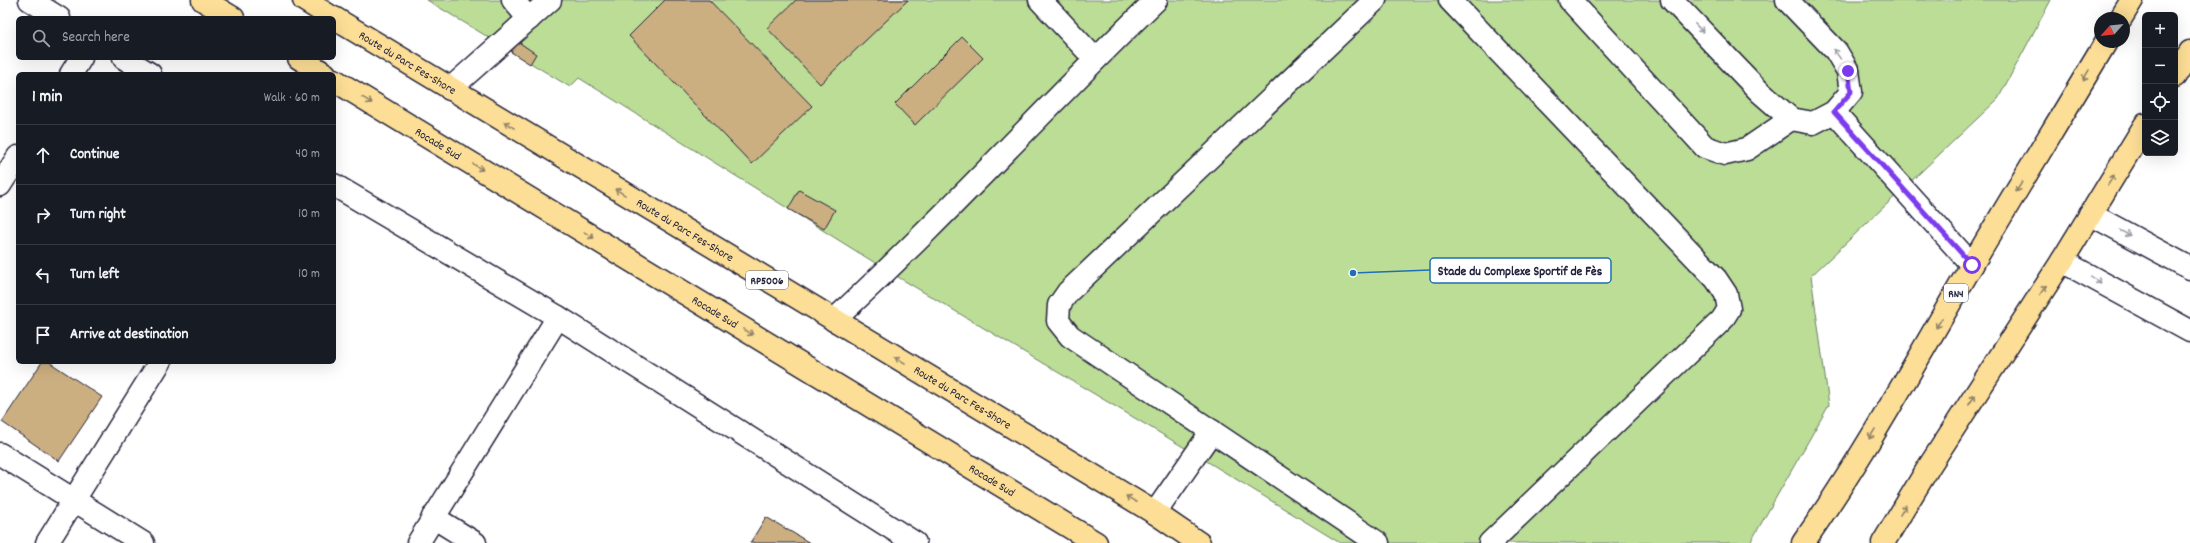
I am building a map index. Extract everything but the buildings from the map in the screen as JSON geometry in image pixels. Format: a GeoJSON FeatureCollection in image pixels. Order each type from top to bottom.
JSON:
{"type":"FeatureCollection","features":[{"type":"Feature","properties":{"kind":"highway"},"geometry":{"type":"LineString","coordinates":[[203,0],[230,16]]}},
{"type":"Feature","properties":{"kind":"highway","name":"Route du Parc Fes-Shore"},"geometry":{"type":"LineString","coordinates":[[304,0],[331,16]]}},
{"type":"Feature","properties":{"kind":"highway"},"geometry":{"type":"LineString","coordinates":[[2125,12],[2132,0]]}},
{"type":"Feature","properties":{"kind":"highway","name":"Route du Parc Fes-Shore"},"geometry":{"type":"LineString","coordinates":[[336,19],[1155,514],[1199,543]]}},
{"type":"Feature","properties":{"kind":"highway","name":"RN4"},"geometry":{"type":"LineString","coordinates":[[1803,543],[1825,512],[1920,355],[1972,265],[2102,48]]}},
{"type":"Feature","properties":{"kind":"highway"},"geometry":{"type":"LineString","coordinates":[[2178,71],[2190,52]]}},
{"type":"Feature","properties":{"kind":"highway"},"geometry":{"type":"LineString","coordinates":[[302,60],[322,72]]}},
{"type":"Feature","properties":{"kind":"highway","name":"Rocade Sud"},"geometry":{"type":"LineString","coordinates":[[336,81],[1096,543]]}},
{"type":"Feature","properties":{"kind":"highway"},"geometry":{"type":"LineString","coordinates":[[1885,541],[1930,465],[2062,261],[2142,130]]}},
{"type":"Feature","properties":{"kind":"street"},"geometry":{"type":"LineString","coordinates":[[30,0],[56,16]]}},
{"type":"Feature","properties":{"kind":"street"},"geometry":{"type":"LineString","coordinates":[[513,0],[529,19]]}},
{"type":"Feature","properties":{"kind":"street"},"geometry":{"type":"LineString","coordinates":[[450,89],[550,0]]}},
{"type":"Feature","properties":{"kind":"street"},"geometry":{"type":"LineString","coordinates":[[1040,0],[1095,59]]}},
{"type":"Feature","properties":{"kind":"street"},"geometry":{"type":"LineString","coordinates":[[834,320],[888,270],[1095,59],[1156,0]]}},
{"type":"Feature","properties":{"kind":"street"},"geometry":{"type":"LineString","coordinates":[[1375,0],[1068,292],[1059,305],[1058,321],[1070,336],[1378,543]]}},
{"type":"Feature","properties":{"kind":"street"},"geometry":{"type":"LineString","coordinates":[[1450,0],[1716,279],[1726,294],[1729,309],[1722,320],[1490,543]]}},
{"type":"Feature","properties":{"kind":"street"},"geometry":{"type":"LineString","coordinates":[[1570,0],[1704,147],[1725,154],[1746,149],[1791,119]]}},
{"type":"Feature","properties":{"kind":"street"},"geometry":{"type":"LineString","coordinates":[[1672,0],[1760,92],[1791,119],[1813,122],[1834,112],[1851,92],[1848,71],[1836,52],[1787,0]]}},
{"type":"Feature","properties":{"kind":"street"},"geometry":{"type":"LineString","coordinates":[[72,72],[80,60]]}},
{"type":"Feature","properties":{"kind":"street"},"geometry":{"type":"LineString","coordinates":[[127,60],[147,72]]}},
{"type":"Feature","properties":{"kind":"street"},"geometry":{"type":"LineString","coordinates":[[1834,112],[1972,265]]}},
{"type":"Feature","properties":{"kind":"street"},"geometry":{"type":"LineString","coordinates":[[0,185],[16,160]]}},
{"type":"Feature","properties":{"kind":"street"},"geometry":{"type":"LineString","coordinates":[[336,186],[558,317],[915,543]]}},
{"type":"Feature","properties":{"kind":"street"},"geometry":{"type":"LineString","coordinates":[[2090,214],[2190,268]]}},
{"type":"Feature","properties":{"kind":"street"},"geometry":{"type":"LineString","coordinates":[[2062,261],[2190,331]]}},
{"type":"Feature","properties":{"kind":"street"},"geometry":{"type":"LineString","coordinates":[[418,543],[432,517],[558,317]]}},
{"type":"Feature","properties":{"kind":"street"},"geometry":{"type":"LineString","coordinates":[[47,543],[72,499],[159,364]]}},
{"type":"Feature","properties":{"kind":"street"},"geometry":{"type":"LineString","coordinates":[[1155,514],[1212,432]]}},
{"type":"Feature","properties":{"kind":"street"},"geometry":{"type":"LineString","coordinates":[[0,454],[143,543]]}},
{"type":"Feature","properties":{"kind":"street"},"geometry":{"type":"LineString","coordinates":[[432,517],[475,543]]}},
{"type":"Feature","properties":{"kind":"green space"},"geometry":{"type":"Polygon","coordinates":[[[427,0],[2051,0],[1998,99],[1811,276],[1829,405],[1750,543],[1340,543],[1195,454],[888,271],[579,78],[570,87],[427,0]]]}},
{"type":"Feature","properties":{"kind":"place","name":"Stade du Complexe Sportif de Fès"},"geometry":{"type":"Point","coordinates":[1353,273]}},
{"type":"Feature","properties":{"kind":"route"},"geometry":{"type":"LineString","coordinates":[[1848,71],[1851,92],[1834,112],[1972,265]]}}]}
